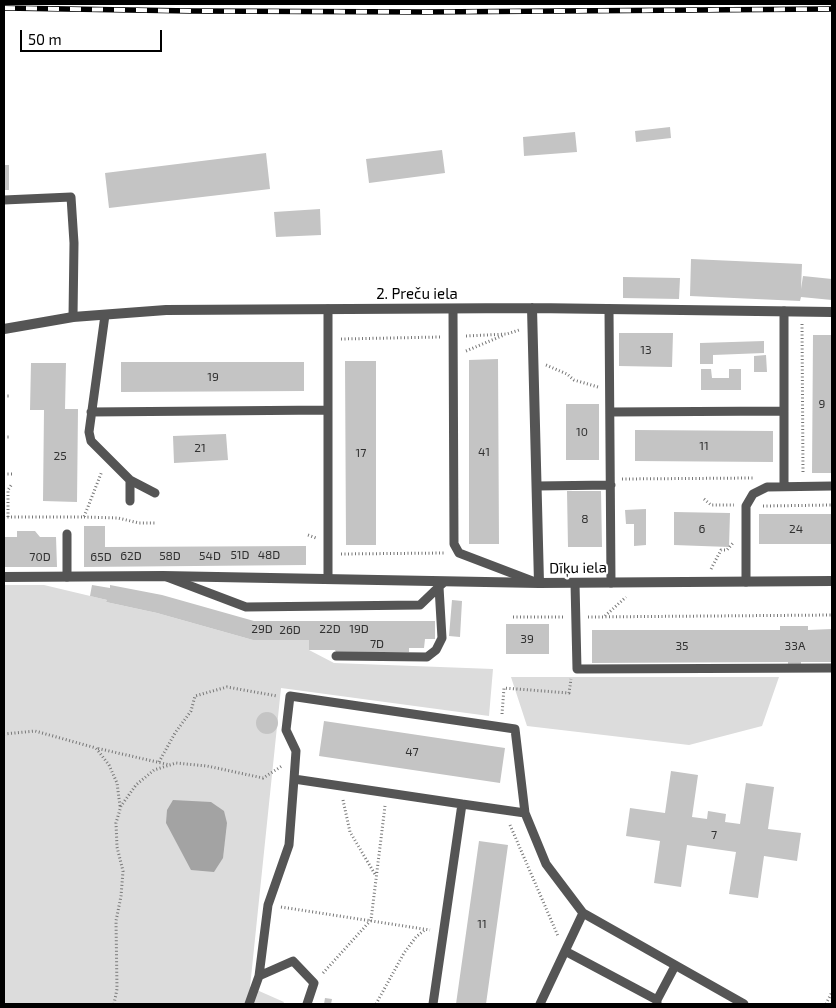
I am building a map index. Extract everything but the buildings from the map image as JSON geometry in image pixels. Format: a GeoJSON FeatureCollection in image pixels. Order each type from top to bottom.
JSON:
{"type":"FeatureCollection","features":[{"type":"Feature","properties":{"kind":"street","name":"2. Preču iela"},"geometry":{"type":"LineString","coordinates":[[4,329],[73,317],[166,310],[532,308],[832,312]]}},
{"type":"Feature","properties":{"kind":"street","name":"Dīķu iela"},"geometry":{"type":"LineString","coordinates":[[532,308],[539,583],[832,581]]}},
{"type":"Feature","properties":{"kind":"street"},"geometry":{"type":"LineString","coordinates":[[4,577],[163,576],[328,579],[442,584],[539,583]]}},
{"type":"Feature","properties":{"kind":"lane"},"geometry":{"type":"LineString","coordinates":[[4,200],[71,197],[74,243],[73,317]]}},
{"type":"Feature","properties":{"kind":"lane"},"geometry":{"type":"LineString","coordinates":[[328,309],[328,579]]}},
{"type":"Feature","properties":{"kind":"lane"},"geometry":{"type":"LineString","coordinates":[[453,309],[454,544],[459,553],[539,583]]}},
{"type":"Feature","properties":{"kind":"lane"},"geometry":{"type":"LineString","coordinates":[[609,309],[612,583]]}},
{"type":"Feature","properties":{"kind":"lane"},"geometry":{"type":"LineString","coordinates":[[784,311],[784,486]]}},
{"type":"Feature","properties":{"kind":"lane"},"geometry":{"type":"LineString","coordinates":[[105,314],[91,412],[89,432],[91,441],[130,480],[155,493]]}},
{"type":"Feature","properties":{"kind":"lane"},"geometry":{"type":"LineString","coordinates":[[91,412],[328,410]]}},
{"type":"Feature","properties":{"kind":"lane"},"geometry":{"type":"LineString","coordinates":[[610,412],[784,411]]}},
{"type":"Feature","properties":{"kind":"lane"},"geometry":{"type":"LineString","coordinates":[[130,480],[130,501]]}},
{"type":"Feature","properties":{"kind":"lane"},"geometry":{"type":"LineString","coordinates":[[538,486],[611,482]]}},
{"type":"Feature","properties":{"kind":"lane"},"geometry":{"type":"LineString","coordinates":[[746,582],[746,506],[753,494],[767,487],[832,486]]}},
{"type":"Feature","properties":{"kind":"lane"},"geometry":{"type":"LineString","coordinates":[[67,534],[67,577]]}},
{"type":"Feature","properties":{"kind":"lane"},"geometry":{"type":"LineString","coordinates":[[163,576],[246,607],[420,605],[442,584]]}},
{"type":"Feature","properties":{"kind":"lane"},"geometry":{"type":"LineString","coordinates":[[575,583],[577,669],[832,668]]}},
{"type":"Feature","properties":{"kind":"lane"},"geometry":{"type":"LineString","coordinates":[[336,656],[427,657],[436,650],[442,638],[442,584]]}},
{"type":"Feature","properties":{"kind":"lane"},"geometry":{"type":"LineString","coordinates":[[249,1004],[259,976],[268,905],[289,845],[296,757],[296,751],[286,730],[290,696],[515,729],[525,813],[546,864],[583,913],[744,1004]]}},
{"type":"Feature","properties":{"kind":"lane"},"geometry":{"type":"LineString","coordinates":[[294,779],[525,813]]}},
{"type":"Feature","properties":{"kind":"lane"},"geometry":{"type":"LineString","coordinates":[[433,1004],[462,804]]}},
{"type":"Feature","properties":{"kind":"lane"},"geometry":{"type":"LineString","coordinates":[[540,1004],[583,913]]}},
{"type":"Feature","properties":{"kind":"lane"},"geometry":{"type":"LineString","coordinates":[[565,951],[657,1002],[675,966]]}},
{"type":"Feature","properties":{"kind":"lane"},"geometry":{"type":"LineString","coordinates":[[259,976],[293,961],[314,983],[307,1004]]}},
{"type":"Feature","properties":{"kind":"path"},"geometry":{"type":"LineString","coordinates":[[802,311],[803,486]]}},
{"type":"Feature","properties":{"kind":"path"},"geometry":{"type":"LineString","coordinates":[[453,356],[533,324]]}},
{"type":"Feature","properties":{"kind":"path"},"geometry":{"type":"LineString","coordinates":[[328,339],[507,334]]}},
{"type":"Feature","properties":{"kind":"path"},"geometry":{"type":"LineString","coordinates":[[534,360],[567,374],[574,380],[610,391]]}},
{"type":"Feature","properties":{"kind":"path"},"geometry":{"type":"LineString","coordinates":[[4,396],[9,396]]}},
{"type":"Feature","properties":{"kind":"path"},"geometry":{"type":"LineString","coordinates":[[4,437],[10,437]]}},
{"type":"Feature","properties":{"kind":"path"},"geometry":{"type":"LineString","coordinates":[[84,517],[108,458]]}},
{"type":"Feature","properties":{"kind":"path"},"geometry":{"type":"LineString","coordinates":[[4,474],[12,474]]}},
{"type":"Feature","properties":{"kind":"path"},"geometry":{"type":"LineString","coordinates":[[611,482],[755,478]]}},
{"type":"Feature","properties":{"kind":"path"},"geometry":{"type":"LineString","coordinates":[[12,484],[8,490],[6,517],[118,518],[155,523]]}},
{"type":"Feature","properties":{"kind":"path"},"geometry":{"type":"LineString","coordinates":[[704,499],[711,505],[832,505]]}},
{"type":"Feature","properties":{"kind":"path"},"geometry":{"type":"LineString","coordinates":[[328,554],[459,553]]}},
{"type":"Feature","properties":{"kind":"path"},"geometry":{"type":"LineString","coordinates":[[604,617],[641,582]]}},
{"type":"Feature","properties":{"kind":"path"},"geometry":{"type":"LineString","coordinates":[[513,617],[832,615]]}},
{"type":"Feature","properties":{"kind":"path"},"geometry":{"type":"LineString","coordinates":[[501,727],[504,688],[570,693],[571,679]]}},
{"type":"Feature","properties":{"kind":"path"},"geometry":{"type":"LineString","coordinates":[[159,762],[175,733],[191,711],[195,696],[227,687],[270,695],[290,696]]}},
{"type":"Feature","properties":{"kind":"path"},"geometry":{"type":"LineString","coordinates":[[4,734],[34,731],[170,765]]}},
{"type":"Feature","properties":{"kind":"path"},"geometry":{"type":"LineString","coordinates":[[96,748],[109,764],[117,782],[121,806]]}},
{"type":"Feature","properties":{"kind":"path"},"geometry":{"type":"LineString","coordinates":[[114,1004],[117,989],[116,921],[123,871],[117,847],[116,823],[121,806],[136,785],[154,770],[176,763],[207,766],[263,778],[296,757]]}},
{"type":"Feature","properties":{"kind":"path"},"geometry":{"type":"LineString","coordinates":[[340,786],[350,832],[376,876]]}},
{"type":"Feature","properties":{"kind":"path"},"geometry":{"type":"LineString","coordinates":[[314,983],[371,920],[387,794]]}},
{"type":"Feature","properties":{"kind":"path"},"geometry":{"type":"LineString","coordinates":[[503,820],[511,825],[565,951]]}},
{"type":"Feature","properties":{"kind":"path"},"geometry":{"type":"LineString","coordinates":[[268,905],[444,932]]}},
{"type":"Feature","properties":{"kind":"path"},"geometry":{"type":"LineString","coordinates":[[376,1004],[404,953],[416,937],[427,929]]}},
{"type":"Feature","properties":{"kind":"path"},"geometry":{"type":"LineString","coordinates":[[826,1004],[832,992]]}},
{"type":"Feature","properties":{"kind":"shaded area"},"geometry":{"type":"Polygon","coordinates":[[[4,585],[44,585],[107,600],[106,602],[157,613],[253,640],[309,640],[309,650],[334,663],[493,669],[489,716],[281,688],[250,987],[284,1002],[283,1004],[4,1004],[4,585]]]}},
{"type":"Feature","properties":{"kind":"shaded area"},"geometry":{"type":"Polygon","coordinates":[[[511,677],[779,677],[762,726],[689,745],[527,726],[511,677]]]}},
{"type":"Feature","properties":{"kind":"shaded area"},"geometry":{"type":"Polygon","coordinates":[[[173,800],[211,802],[224,811],[227,823],[223,858],[214,872],[191,870],[166,823],[167,810],[173,800]]]}},
{"type":"Feature","properties":{"kind":"railway"},"geometry":{"type":"LineString","coordinates":[[4,8],[425,12],[832,9]]}}]}
